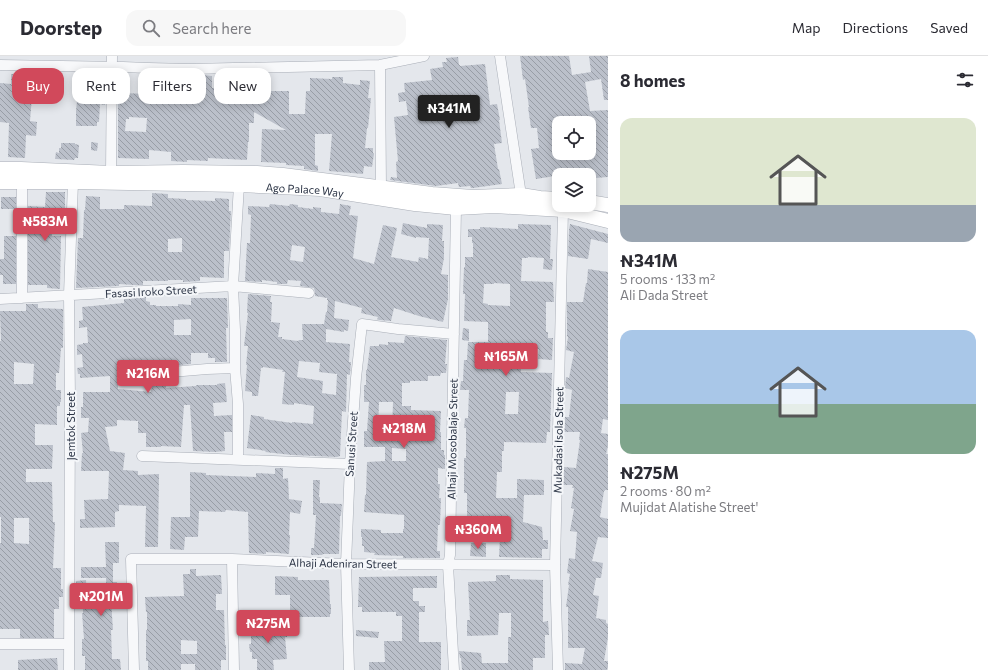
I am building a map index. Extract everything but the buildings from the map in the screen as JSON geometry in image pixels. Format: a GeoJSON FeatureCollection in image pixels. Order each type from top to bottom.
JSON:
{"type":"FeatureCollection","features":[{"type":"Feature","properties":{"kind":"main road","name":"Ago Palace Way"},"geometry":{"type":"LineString","coordinates":[[0,169],[111,173],[256,173],[284,175],[432,194],[472,197],[521,195],[552,201]]}},
{"type":"Feature","properties":{"kind":"main road","name":"Ago Palace Way"},"geometry":{"type":"LineString","coordinates":[[0,182],[239,185],[320,189],[415,204],[456,208],[552,204]]}},
{"type":"Feature","properties":{"kind":"main road"},"geometry":{"type":"LineString","coordinates":[[596,203],[606,204],[602,219]]}},
{"type":"Feature","properties":{"kind":"main road","name":"Ago Palace Way"},"geometry":{"type":"LineString","coordinates":[[583,212],[602,219]]}},
{"type":"Feature","properties":{"kind":"street"},"geometry":{"type":"LineString","coordinates":[[111,173],[112,56]]}},
{"type":"Feature","properties":{"kind":"street"},"geometry":{"type":"LineString","coordinates":[[0,65],[190,69],[380,66],[424,56]]}},
{"type":"Feature","properties":{"kind":"street"},"geometry":{"type":"LineString","coordinates":[[500,56],[521,195]]}},
{"type":"Feature","properties":{"kind":"street"},"geometry":{"type":"LineString","coordinates":[[380,66],[381,188]]}},
{"type":"Feature","properties":{"kind":"street"},"geometry":{"type":"LineString","coordinates":[[22,182],[22,298]]}},
{"type":"Feature","properties":{"kind":"street","name":"Jemtok Street"},"geometry":{"type":"LineString","coordinates":[[69,670],[69,295],[73,182]]}},
{"type":"Feature","properties":{"kind":"street"},"geometry":{"type":"LineString","coordinates":[[238,459],[238,404],[235,368],[233,286],[239,185]]}},
{"type":"Feature","properties":{"kind":"street","name":"Alhaji Mosobalaje Street"},"geometry":{"type":"LineString","coordinates":[[454,670],[448,565],[450,555],[456,208]]}},
{"type":"Feature","properties":{"kind":"street","name":"Mukadasi Isola Street"},"geometry":{"type":"LineString","coordinates":[[558,670],[555,565],[561,212]]}},
{"type":"Feature","properties":{"kind":"street","name":"Fasasi Iroko Street"},"geometry":{"type":"LineString","coordinates":[[0,299],[233,286],[309,293]]}},
{"type":"Feature","properties":{"kind":"street","name":"Sanusi Street"},"geometry":{"type":"LineString","coordinates":[[349,670],[346,564],[350,464],[356,378],[362,324],[454,334]]}},
{"type":"Feature","properties":{"kind":"street"},"geometry":{"type":"LineString","coordinates":[[123,376],[235,368]]}},
{"type":"Feature","properties":{"kind":"street"},"geometry":{"type":"LineString","coordinates":[[142,456],[350,464]]}},
{"type":"Feature","properties":{"kind":"street","name":"Alhaji Adeniran Street"},"geometry":{"type":"LineString","coordinates":[[134,670],[131,559],[232,559],[346,564],[555,565]]}},
{"type":"Feature","properties":{"kind":"street"},"geometry":{"type":"LineString","coordinates":[[232,559],[234,670]]}},
{"type":"Feature","properties":{"kind":"street"},"geometry":{"type":"LineString","coordinates":[[0,644],[69,644]]}}]}
